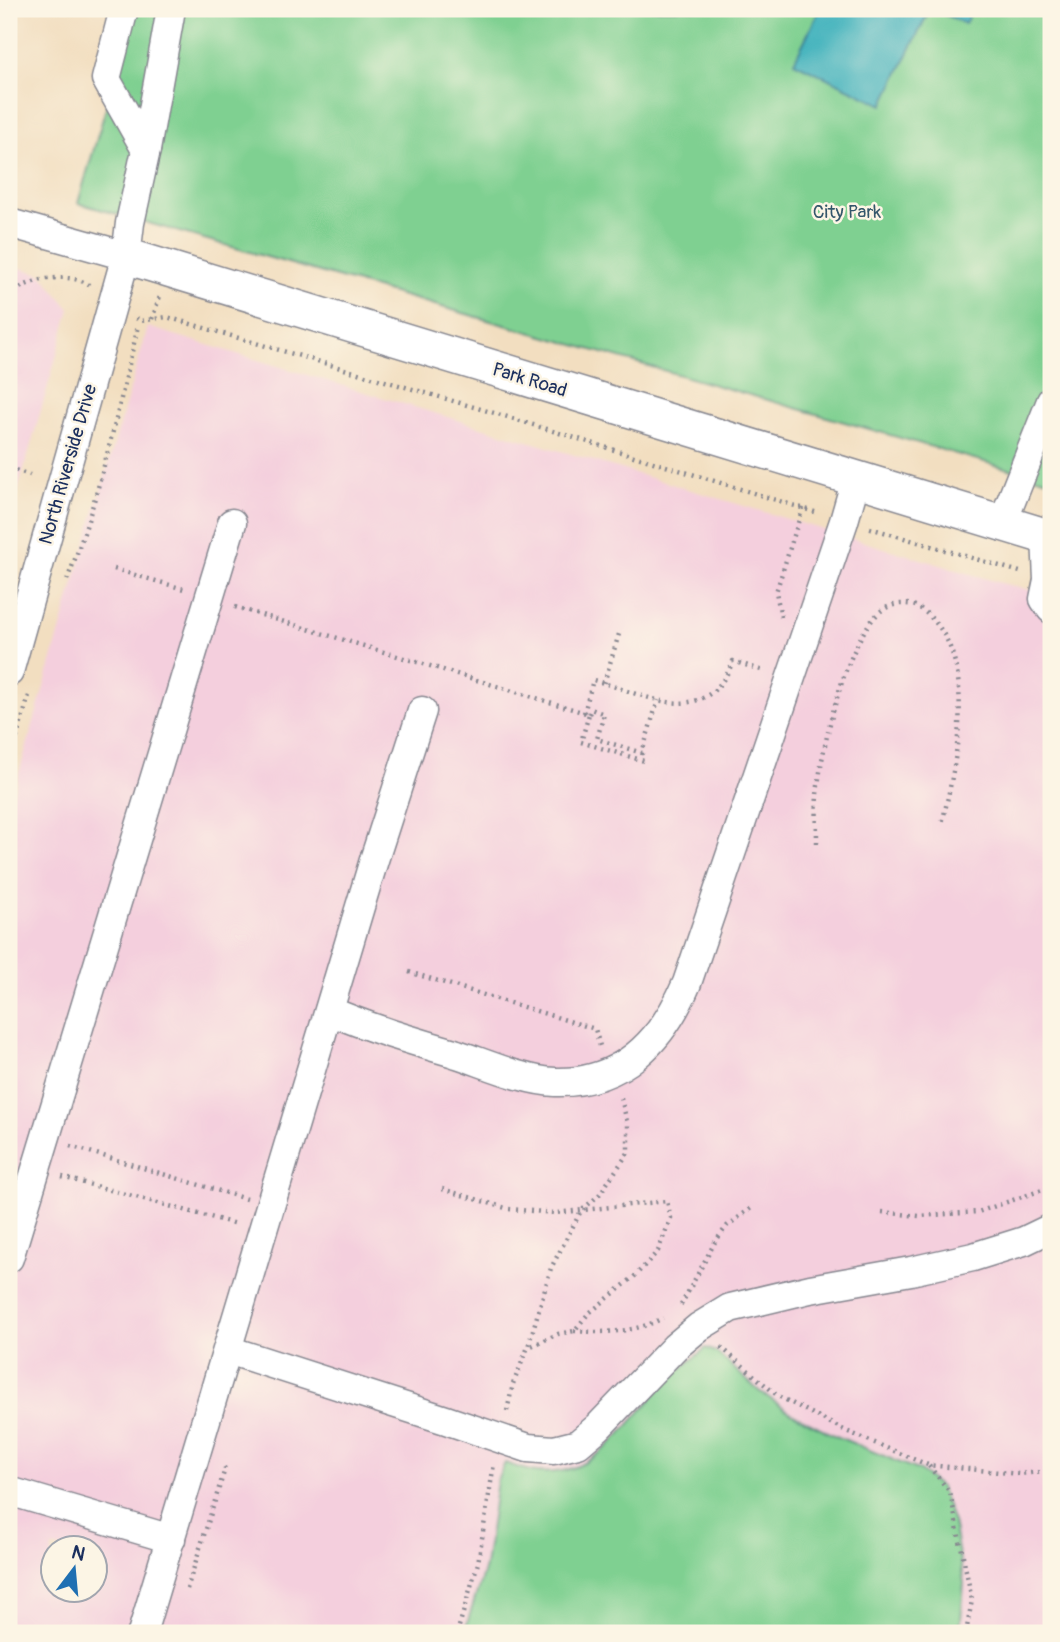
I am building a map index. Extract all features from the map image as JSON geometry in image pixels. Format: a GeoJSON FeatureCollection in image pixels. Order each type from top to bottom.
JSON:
{"type":"FeatureCollection","features":[{"type":"Feature","properties":{"kind":"main road","name":"Park Road"},"geometry":{"type":"LineString","coordinates":[[126,256],[1049,537]]}},
{"type":"Feature","properties":{"kind":"street"},"geometry":{"type":"LineString","coordinates":[[124,9],[106,79],[146,150]]}},
{"type":"Feature","properties":{"kind":"street","name":"North Riverside Drive"},"geometry":{"type":"LineString","coordinates":[[9,673],[126,256],[171,9]]}},
{"type":"Feature","properties":{"kind":"street","name":"Park Road"},"geometry":{"type":"LineString","coordinates":[[9,223],[126,256]]}},
{"type":"Feature","properties":{"kind":"street"},"geometry":{"type":"LineString","coordinates":[[1002,524],[1051,401]]}},
{"type":"Feature","properties":{"kind":"street"},"geometry":{"type":"LineString","coordinates":[[331,1011],[379,1030],[529,1077],[554,1082],[584,1080],[609,1072],[639,1055],[662,1031],[676,1010],[687,983],[844,522],[856,479]]}},
{"type":"Feature","properties":{"kind":"street"},"geometry":{"type":"LineString","coordinates":[[9,1258],[232,523]]}},
{"type":"Feature","properties":{"kind":"street"},"geometry":{"type":"LineString","coordinates":[[1049,537],[1048,580],[1044,599],[1051,609]]}},
{"type":"Feature","properties":{"kind":"street"},"geometry":{"type":"LineString","coordinates":[[142,1633],[331,1011],[374,860],[422,711]]}},
{"type":"Feature","properties":{"kind":"street"},"geometry":{"type":"LineString","coordinates":[[228,1350],[528,1448],[554,1450],[578,1444],[588,1435],[675,1347],[688,1319],[810,1289],[972,1257],[1024,1241],[1051,1228]]}},
{"type":"Feature","properties":{"kind":"street"},"geometry":{"type":"LineString","coordinates":[[9,1491],[171,1539]]}},
{"type":"Feature","properties":{"kind":"path"},"geometry":{"type":"LineString","coordinates":[[9,296],[18,286],[42,279],[80,279],[140,321],[167,317],[501,415],[844,522],[1048,580]]}},
{"type":"Feature","properties":{"kind":"path"},"geometry":{"type":"LineString","coordinates":[[9,468],[30,475]]}},
{"type":"Feature","properties":{"kind":"path"},"geometry":{"type":"LineString","coordinates":[[114,569],[587,714]]}},
{"type":"Feature","properties":{"kind":"path"},"geometry":{"type":"LineString","coordinates":[[817,843],[817,796],[824,748],[850,663],[866,627],[882,609],[899,603],[917,606],[936,620],[951,645],[959,679],[952,779],[942,824]]}},
{"type":"Feature","properties":{"kind":"path"},"geometry":{"type":"LineString","coordinates":[[604,682],[619,634]]}},
{"type":"Feature","properties":{"kind":"path"},"geometry":{"type":"LineString","coordinates":[[644,761],[581,742],[593,680],[668,704],[685,704],[705,698],[719,687],[733,661],[764,671]]}},
{"type":"Feature","properties":{"kind":"path"},"geometry":{"type":"LineString","coordinates":[[587,714],[591,709],[604,714],[597,739],[642,753],[658,700]]}},
{"type":"Feature","properties":{"kind":"path"},"geometry":{"type":"LineString","coordinates":[[409,972],[595,1029],[604,1057]]}},
{"type":"Feature","properties":{"kind":"path"},"geometry":{"type":"LineString","coordinates":[[64,1155],[67,1145],[267,1219]]}},
{"type":"Feature","properties":{"kind":"path"},"geometry":{"type":"LineString","coordinates":[[61,1165],[58,1176],[267,1219]]}},
{"type":"Feature","properties":{"kind":"path"},"geometry":{"type":"LineString","coordinates":[[883,1212],[919,1216],[978,1212],[1051,1187]]}},
{"type":"Feature","properties":{"kind":"path"},"geometry":{"type":"LineString","coordinates":[[442,1189],[509,1209],[555,1213],[667,1201],[671,1218],[658,1251],[634,1277],[587,1314],[574,1331]]}},
{"type":"Feature","properties":{"kind":"path"},"geometry":{"type":"LineString","coordinates":[[688,1319],[715,1242],[727,1226],[754,1206]]}},
{"type":"Feature","properties":{"kind":"path"},"geometry":{"type":"LineString","coordinates":[[528,1348],[558,1334],[574,1331],[615,1333],[688,1319]]}},
{"type":"Feature","properties":{"kind":"path"},"geometry":{"type":"LineString","coordinates":[[688,1319],[778,1396],[846,1431],[928,1465],[1019,1474],[1051,1471]]}},
{"type":"Feature","properties":{"kind":"path"},"geometry":{"type":"LineString","coordinates":[[928,1465],[950,1492],[972,1600],[966,1633]]}},
{"type":"Feature","properties":{"kind":"path"},"geometry":{"type":"LineString","coordinates":[[186,1593],[225,1469]]}},
{"type":"Feature","properties":{"kind":"shaded area"},"geometry":{"type":"Polygon","coordinates":[[[9,265],[41,274],[70,309],[9,521],[9,265]]]}},
{"type":"Feature","properties":{"kind":"shaded area"},"geometry":{"type":"Polygon","coordinates":[[[148,327],[997,582],[1051,595],[1051,1633],[9,1633],[9,808],[148,327]]]}},
{"type":"Feature","properties":{"kind":"green space","name":"City Park"},"geometry":{"type":"Polygon","coordinates":[[[135,9],[1051,9],[1051,481],[78,203],[135,9]]]}},
{"type":"Feature","properties":{"kind":"green space"},"geometry":{"type":"Polygon","coordinates":[[[706,1348],[716,1352],[759,1391],[793,1414],[836,1436],[920,1471],[940,1487],[953,1522],[964,1583],[960,1633],[464,1633],[485,1567],[497,1480],[505,1463],[533,1471],[557,1472],[590,1460],[617,1437],[666,1383],[706,1348]]]}},
{"type":"Feature","properties":{"kind":"water"},"geometry":{"type":"Polygon","coordinates":[[[820,9],[930,9],[883,105],[794,62],[820,9]]]}},
{"type":"Feature","properties":{"kind":"water"},"geometry":{"type":"Polygon","coordinates":[[[933,9],[972,9],[965,24],[933,9]]]}}]}
